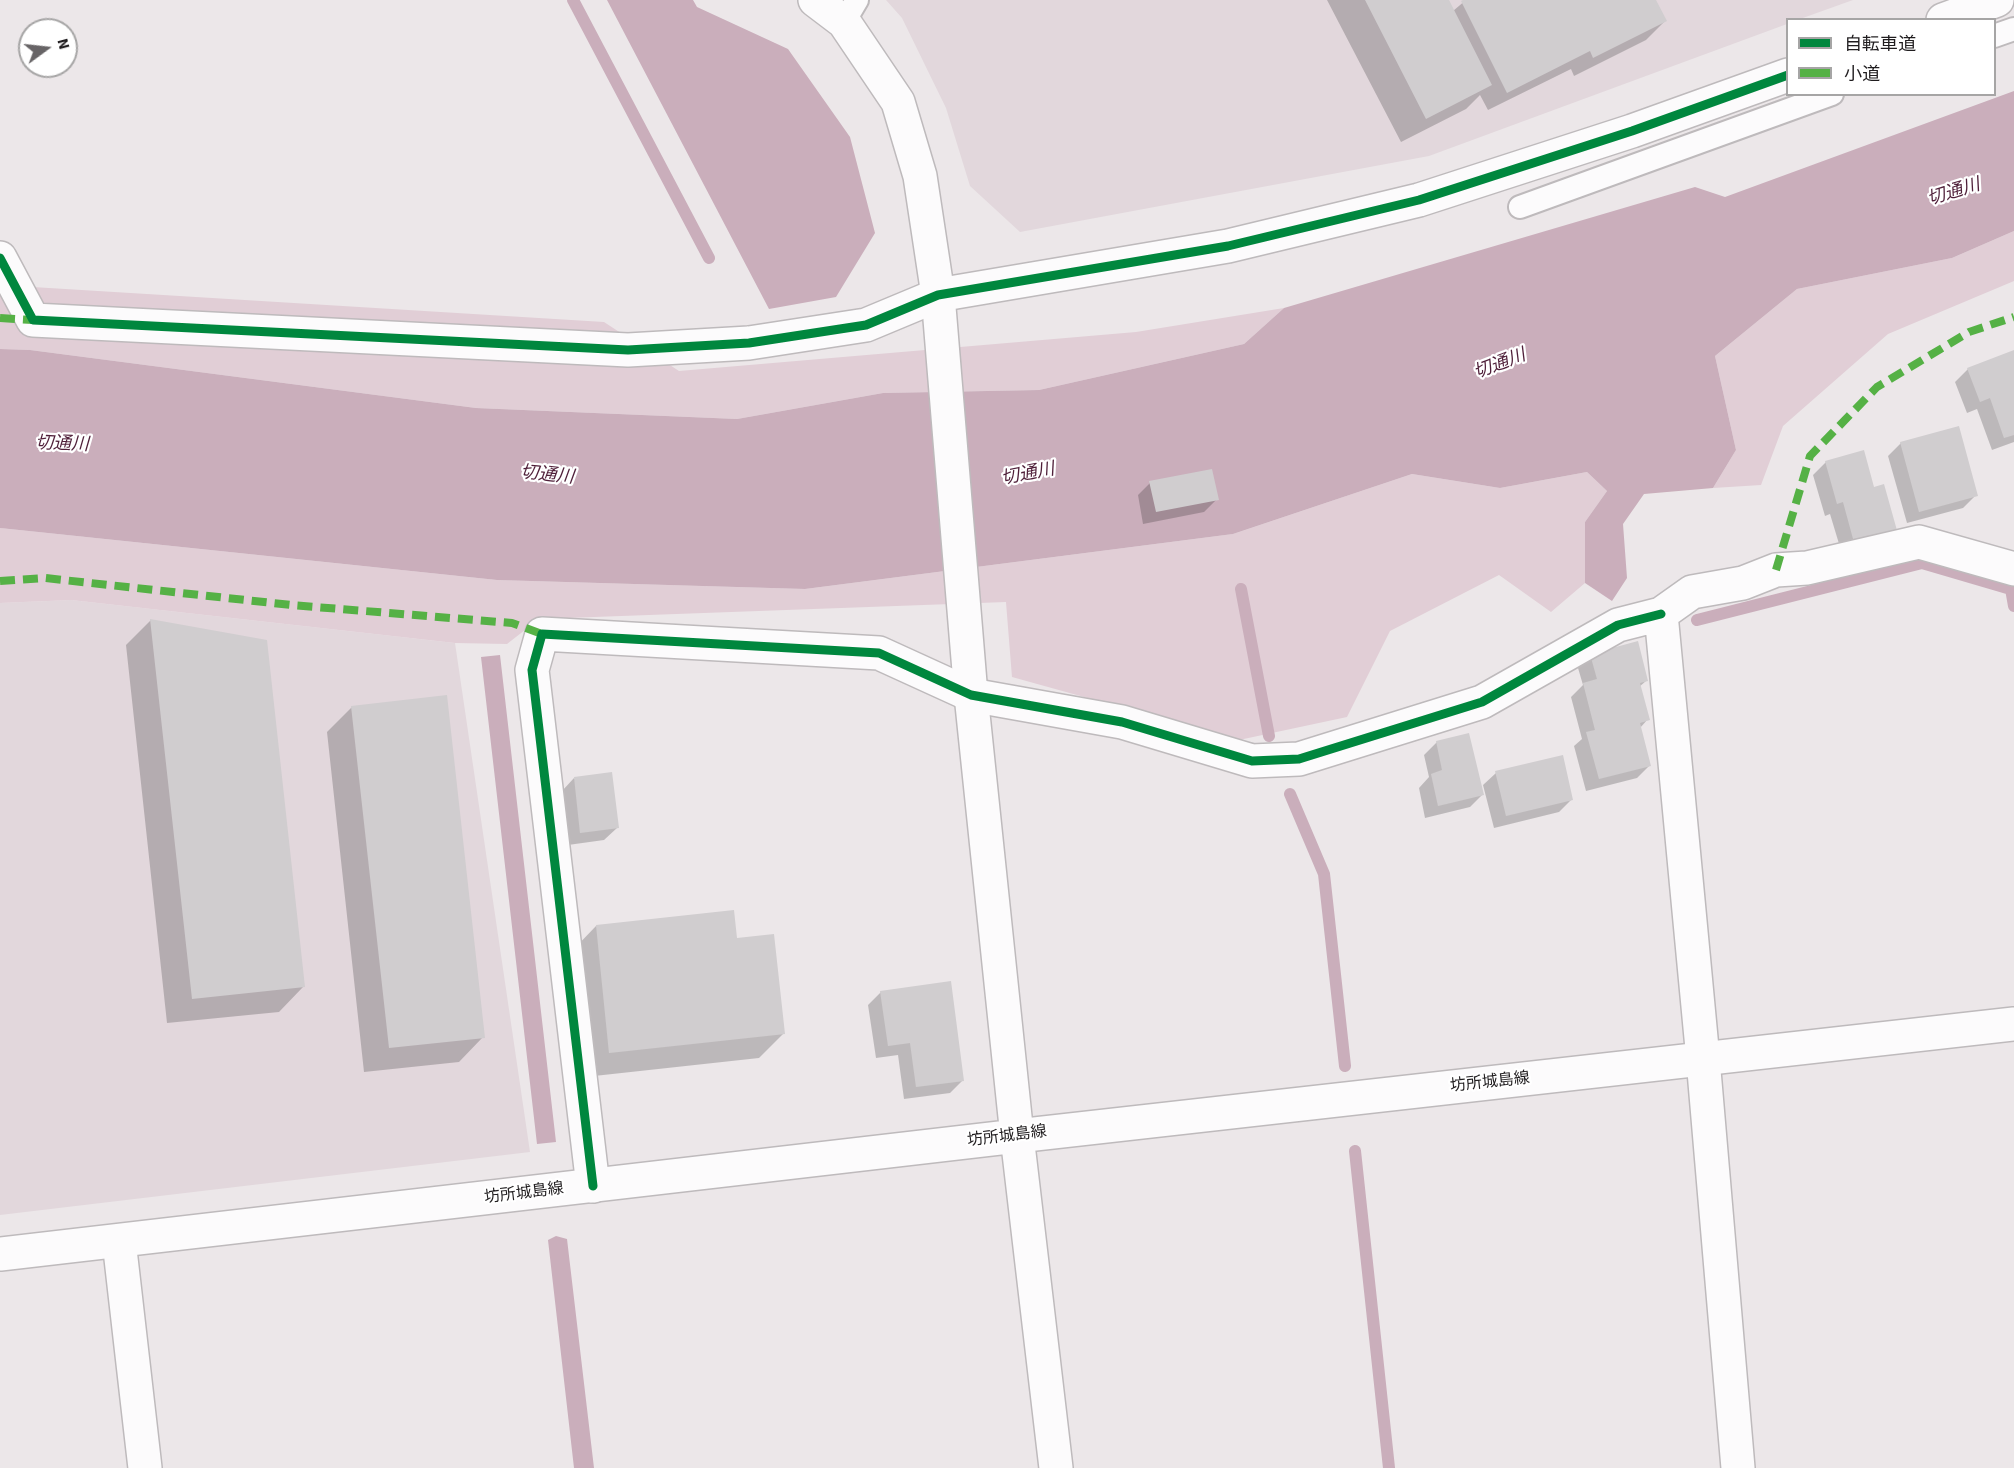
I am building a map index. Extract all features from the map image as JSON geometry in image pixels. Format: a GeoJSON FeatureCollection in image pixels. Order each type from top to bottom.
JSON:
{"type":"FeatureCollection","features":[{"type":"Feature","properties":{"kind":"street"},"geometry":{"type":"LineString","coordinates":[[815,0],[850,11],[898,102],[921,176],[938,295],[971,695],[1017,1136],[1056,1468]]}},
{"type":"Feature","properties":{"kind":"street"},"geometry":{"type":"LineString","coordinates":[[1948,18],[1997,0]]}},
{"type":"Feature","properties":{"kind":"street"},"geometry":{"type":"LineString","coordinates":[[0,258],[33,320],[628,350],[749,343],[866,325],[938,295],[1227,246],[1419,200],[1632,131],[1786,76]]}},
{"type":"Feature","properties":{"kind":"street"},"geometry":{"type":"LineString","coordinates":[[593,1186],[532,670],[542,634],[879,652],[971,695],[1122,722],[1252,761],[1299,759],[1482,702],[1618,625],[1661,614],[1692,592],[1743,583],[1776,570],[1807,568],[1919,542],[2014,569]]}},
{"type":"Feature","properties":{"kind":"street"},"geometry":{"type":"LineString","coordinates":[[1661,614],[1703,1059],[1738,1468]]}},
{"type":"Feature","properties":{"kind":"street","name":"坊所城島線"},"geometry":{"type":"LineString","coordinates":[[0,1254],[1017,1136],[2014,1024]]}},
{"type":"Feature","properties":{"kind":"street"},"geometry":{"type":"LineString","coordinates":[[118,1241],[145,1468]]}},
{"type":"Feature","properties":{"kind":"lane"},"geometry":{"type":"LineString","coordinates":[[1996,36],[2014,29]]}},
{"type":"Feature","properties":{"kind":"lane"},"geometry":{"type":"LineString","coordinates":[[1520,207],[1826,96]]}},
{"type":"Feature","properties":{"kind":"shaded area"},"geometry":{"type":"Polygon","coordinates":[[[886,0],[1853,0],[1803,18],[1786,18],[1786,24],[1429,156],[1020,232],[970,186],[946,108],[902,18],[886,0]]]}},
{"type":"Feature","properties":{"kind":"shaded area"},"geometry":{"type":"Polygon","coordinates":[[[2014,231],[2014,281],[1888,334],[1783,426],[1761,485],[1713,488],[1736,450],[1715,356],[1797,289],[1952,258],[2014,231]]]}},
{"type":"Feature","properties":{"kind":"shaded area"},"geometry":{"type":"Polygon","coordinates":[[[0,285],[604,322],[679,371],[1136,332],[1284,308],[1244,344],[1039,390],[883,393],[737,419],[476,408],[30,350],[0,349],[0,285]]]}},
{"type":"Feature","properties":{"kind":"shaded area"},"geometry":{"type":"Polygon","coordinates":[[[1587,472],[1607,491],[1585,522],[1585,583],[1551,612],[1499,575],[1390,631],[1347,717],[1239,740],[1012,677],[1006,602],[539,619],[507,644],[455,643],[71,600],[0,603],[0,528],[497,580],[805,589],[1233,534],[1412,474],[1500,488],[1587,472]]]}},
{"type":"Feature","properties":{"kind":"shaded area"},"geometry":{"type":"Polygon","coordinates":[[[71,600],[455,643],[530,1152],[0,1215],[0,603],[71,600]]]}},
{"type":"Feature","properties":{"kind":"water"},"geometry":{"type":"Polygon","coordinates":[[[607,0],[693,0],[697,7],[788,49],[850,137],[875,233],[836,297],[769,309],[607,0]]]}},
{"type":"Feature","properties":{"kind":"water","name":"切通川"},"geometry":{"type":"Polygon","coordinates":[[[2014,91],[2014,231],[1952,258],[1797,289],[1715,356],[1736,450],[1713,488],[1644,494],[1623,524],[1627,578],[1612,601],[1585,583],[1585,522],[1607,491],[1587,472],[1500,488],[1412,474],[1233,534],[805,589],[497,580],[0,528],[0,349],[30,350],[476,408],[737,419],[883,393],[1039,390],[1244,344],[1284,308],[1695,187],[1725,197],[2014,91]]]}},
{"type":"Feature","properties":{"kind":"water"},"geometry":{"type":"Polygon","coordinates":[[[500,655],[556,1142],[537,1144],[481,657],[500,655]]]}},
{"type":"Feature","properties":{"kind":"water"},"geometry":{"type":"Polygon","coordinates":[[[556,1236],[567,1239],[594,1468],[574,1468],[548,1240],[556,1236]]]}},
{"type":"Feature","properties":{"kind":"building"},"geometry":{"type":"Polygon","coordinates":[[[1365,0],[1449,0],[1492,85],[1426,119],[1365,0]]]}},
{"type":"Feature","properties":{"kind":"building"},"geometry":{"type":"Polygon","coordinates":[[[1656,0],[1667,21],[1593,58],[1590,51],[1507,93],[1461,1],[1656,0]]]}},
{"type":"Feature","properties":{"kind":"building"},"geometry":{"type":"Polygon","coordinates":[[[2014,350],[2014,435],[2004,438],[1990,398],[1980,402],[1967,368],[2014,350]]]}},
{"type":"Feature","properties":{"kind":"building"},"geometry":{"type":"Polygon","coordinates":[[[1959,426],[1978,496],[1919,512],[1900,442],[1959,426]]]}},
{"type":"Feature","properties":{"kind":"building"},"geometry":{"type":"Polygon","coordinates":[[[1864,450],[1874,487],[1884,484],[1898,534],[1855,546],[1843,502],[1837,504],[1825,461],[1864,450]]]}},
{"type":"Feature","properties":{"kind":"building"},"geometry":{"type":"Polygon","coordinates":[[[1212,469],[1219,500],[1156,512],[1149,481],[1212,469]]]}},
{"type":"Feature","properties":{"kind":"building"},"geometry":{"type":"Polygon","coordinates":[[[150,619],[267,640],[305,987],[192,999],[150,619]]]}},
{"type":"Feature","properties":{"kind":"building"},"geometry":{"type":"Polygon","coordinates":[[[1638,641],[1648,681],[1640,683],[1650,720],[1640,723],[1651,766],[1599,779],[1586,732],[1595,730],[1583,683],[1597,679],[1590,654],[1638,641]]]}},
{"type":"Feature","properties":{"kind":"building"},"geometry":{"type":"Polygon","coordinates":[[[447,695],[485,1038],[389,1048],[351,706],[447,695]]]}},
{"type":"Feature","properties":{"kind":"building"},"geometry":{"type":"Polygon","coordinates":[[[1469,733],[1484,795],[1438,806],[1431,774],[1442,770],[1436,741],[1469,733]]]}},
{"type":"Feature","properties":{"kind":"building"},"geometry":{"type":"Polygon","coordinates":[[[1563,755],[1573,800],[1506,816],[1495,771],[1563,755]]]}},
{"type":"Feature","properties":{"kind":"building"},"geometry":{"type":"Polygon","coordinates":[[[612,772],[619,828],[580,833],[574,777],[612,772]]]}},
{"type":"Feature","properties":{"kind":"building"},"geometry":{"type":"Polygon","coordinates":[[[734,910],[737,938],[774,934],[785,1034],[609,1053],[596,925],[734,910]]]}},
{"type":"Feature","properties":{"kind":"building"},"geometry":{"type":"Polygon","coordinates":[[[951,981],[964,1081],[916,1087],[910,1043],[888,1046],[880,991],[951,981]]]}},
{"type":"Feature","properties":{"kind":"waterway"},"geometry":{"type":"LineString","coordinates":[[573,0],[709,258]]}},
{"type":"Feature","properties":{"kind":"waterway"},"geometry":{"type":"LineString","coordinates":[[1697,620],[1922,563],[2014,590]]}},
{"type":"Feature","properties":{"kind":"waterway"},"geometry":{"type":"LineString","coordinates":[[1241,589],[1269,736]]}},
{"type":"Feature","properties":{"kind":"waterway"},"geometry":{"type":"LineString","coordinates":[[2011,589],[2014,606]]}},
{"type":"Feature","properties":{"kind":"waterway"},"geometry":{"type":"LineString","coordinates":[[1290,794],[1324,874],[1345,1066]]}},
{"type":"Feature","properties":{"kind":"waterway"},"geometry":{"type":"LineString","coordinates":[[1355,1151],[1389,1468]]}},
{"type":"Feature","properties":{"kind":"marked path"},"geometry":{"type":"LineString","coordinates":[[1776,570],[1810,456],[1877,387],[1969,332],[2014,317]]}},
{"type":"Feature","properties":{"kind":"marked path"},"geometry":{"type":"LineString","coordinates":[[0,318],[33,320]]}},
{"type":"Feature","properties":{"kind":"marked path"},"geometry":{"type":"LineString","coordinates":[[0,581],[45,578],[291,605],[512,623],[542,634]]}},
{"type":"Feature","properties":{"kind":"cycle path"},"geometry":{"type":"LineString","coordinates":[[0,258],[33,320],[628,350],[749,343],[866,325],[938,295],[1228,246],[1419,200],[1632,131],[1786,76]]}},
{"type":"Feature","properties":{"kind":"cycle path"},"geometry":{"type":"LineString","coordinates":[[593,1186],[532,670],[542,634],[879,653],[971,695],[1122,722],[1252,761],[1299,759],[1482,702],[1618,625],[1661,614]]}}]}
